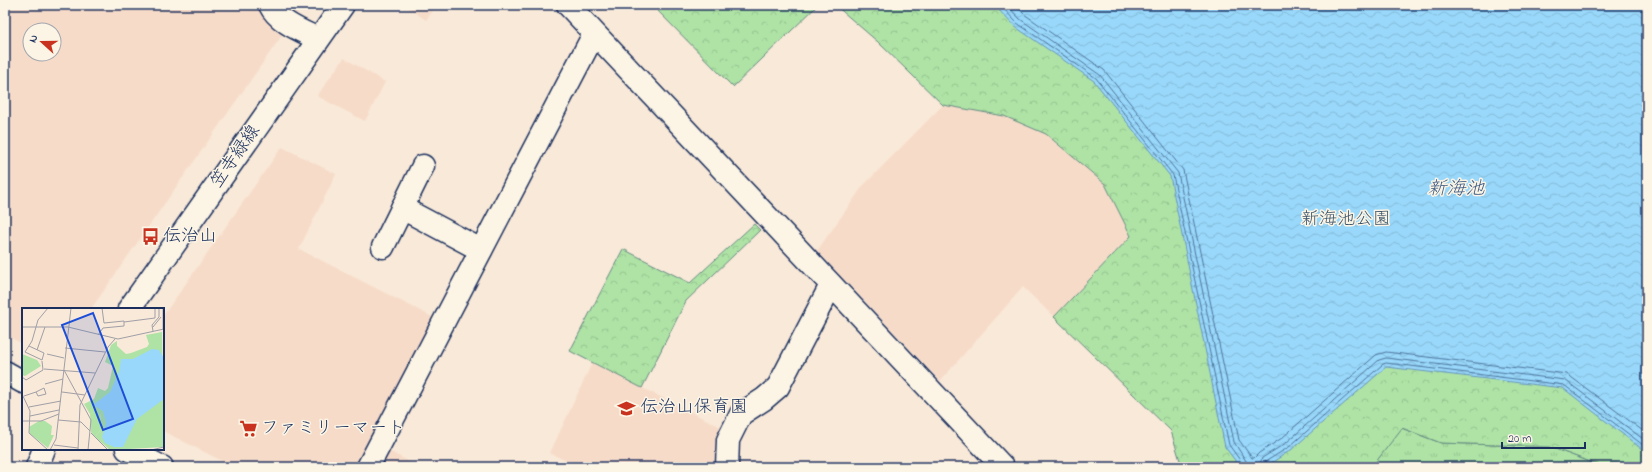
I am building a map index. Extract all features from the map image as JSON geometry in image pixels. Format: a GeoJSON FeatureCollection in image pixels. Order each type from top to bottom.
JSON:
{"type":"FeatureCollection","features":[{"type":"Feature","properties":{"kind":"street"},"geometry":{"type":"LineString","coordinates":[[270,5],[273,11],[289,24],[318,39]]}},
{"type":"Feature","properties":{"kind":"street","name":"笠寺緑線"},"geometry":{"type":"LineString","coordinates":[[130,308],[343,5]]}},
{"type":"Feature","properties":{"kind":"street"},"geometry":{"type":"LineString","coordinates":[[568,5],[1002,467]]}},
{"type":"Feature","properties":{"kind":"street"},"geometry":{"type":"LineString","coordinates":[[368,467],[594,34]]}},
{"type":"Feature","properties":{"kind":"street"},"geometry":{"type":"LineString","coordinates":[[382,247],[423,166]]}},
{"type":"Feature","properties":{"kind":"street"},"geometry":{"type":"LineString","coordinates":[[402,208],[481,250]]}},
{"type":"Feature","properties":{"kind":"street"},"geometry":{"type":"LineString","coordinates":[[727,467],[728,440],[741,414],[764,399],[778,387],[831,285]]}},
{"type":"Feature","properties":{"kind":"street"},"geometry":{"type":"LineString","coordinates":[[5,372],[22,381]]}},
{"type":"Feature","properties":{"kind":"street"},"geometry":{"type":"LineString","coordinates":[[37,467],[44,450]]}},
{"type":"Feature","properties":{"kind":"street"},"geometry":{"type":"LineString","coordinates":[[129,450],[162,467]]}},
{"type":"Feature","properties":{"kind":"shaded area"},"geometry":{"type":"Polygon","coordinates":[[[5,5],[303,5],[92,308],[22,308],[22,344],[5,335],[5,5]]]}},
{"type":"Feature","properties":{"kind":"shaded area"},"geometry":{"type":"Polygon","coordinates":[[[404,5],[437,5],[426,20],[404,5]]]}},
{"type":"Feature","properties":{"kind":"shaded area"},"geometry":{"type":"Polygon","coordinates":[[[344,58],[385,82],[365,121],[317,96],[344,58]]]}},
{"type":"Feature","properties":{"kind":"shaded area"},"geometry":{"type":"Polygon","coordinates":[[[943,105],[1004,116],[1046,134],[1105,184],[1131,236],[1054,317],[1023,287],[940,381],[817,251],[863,186],[943,105]]]}},
{"type":"Feature","properties":{"kind":"shaded area"},"geometry":{"type":"Polygon","coordinates":[[[282,147],[336,174],[299,249],[436,319],[358,467],[234,467],[164,432],[164,315],[282,147]]]}},
{"type":"Feature","properties":{"kind":"shaded area","name":"伝治山保育園"},"geometry":{"type":"Polygon","coordinates":[[[592,363],[723,428],[717,467],[579,467],[550,453],[592,363]]]}},
{"type":"Feature","properties":{"kind":"shaded area"},"geometry":{"type":"Polygon","coordinates":[[[389,451],[419,467],[381,467],[389,451]]]}},
{"type":"Feature","properties":{"kind":"green space"},"geometry":{"type":"Polygon","coordinates":[[[652,5],[818,5],[733,87],[652,5]]]}},
{"type":"Feature","properties":{"kind":"green space","name":"新海池"},"geometry":{"type":"Polygon","coordinates":[[[835,5],[1647,5],[1647,467],[1604,467],[1550,447],[1441,443],[1402,428],[1372,467],[1182,467],[1171,431],[1054,317],[1131,236],[1105,184],[1046,134],[1004,116],[943,105],[878,42],[835,5]]]}},
{"type":"Feature","properties":{"kind":"green space"},"geometry":{"type":"Polygon","coordinates":[[[754,224],[760,230],[686,301],[642,388],[570,351],[623,249],[690,283],[754,224]]]}},
{"type":"Feature","properties":{"kind":"green space"},"geometry":{"type":"Polygon","coordinates":[[[1401,428],[1441,443],[1550,447],[1604,467],[1372,467],[1401,428]]]}},
{"type":"Feature","properties":{"kind":"water","name":"新海池"},"geometry":{"type":"Polygon","coordinates":[[[994,5],[1647,5],[1647,453],[1563,388],[1386,367],[1291,450],[1265,467],[1240,467],[1225,447],[1170,176],[1094,81],[1014,26],[994,5]]]}},
{"type":"Feature","properties":{"kind":"place","name":"伝治山"},"geometry":{"type":"Point","coordinates":[150,237]}},
{"type":"Feature","properties":{"kind":"place","name":"伝治山保育園"},"geometry":{"type":"Point","coordinates":[627,408]}},
{"type":"Feature","properties":{"kind":"place","name":"ファミリーマート"},"geometry":{"type":"Point","coordinates":[248,429]}},
{"type":"Feature","properties":{"kind":"park label","name":"新海池公園"},"geometry":{"type":"Point","coordinates":[1346,220]}}]}
